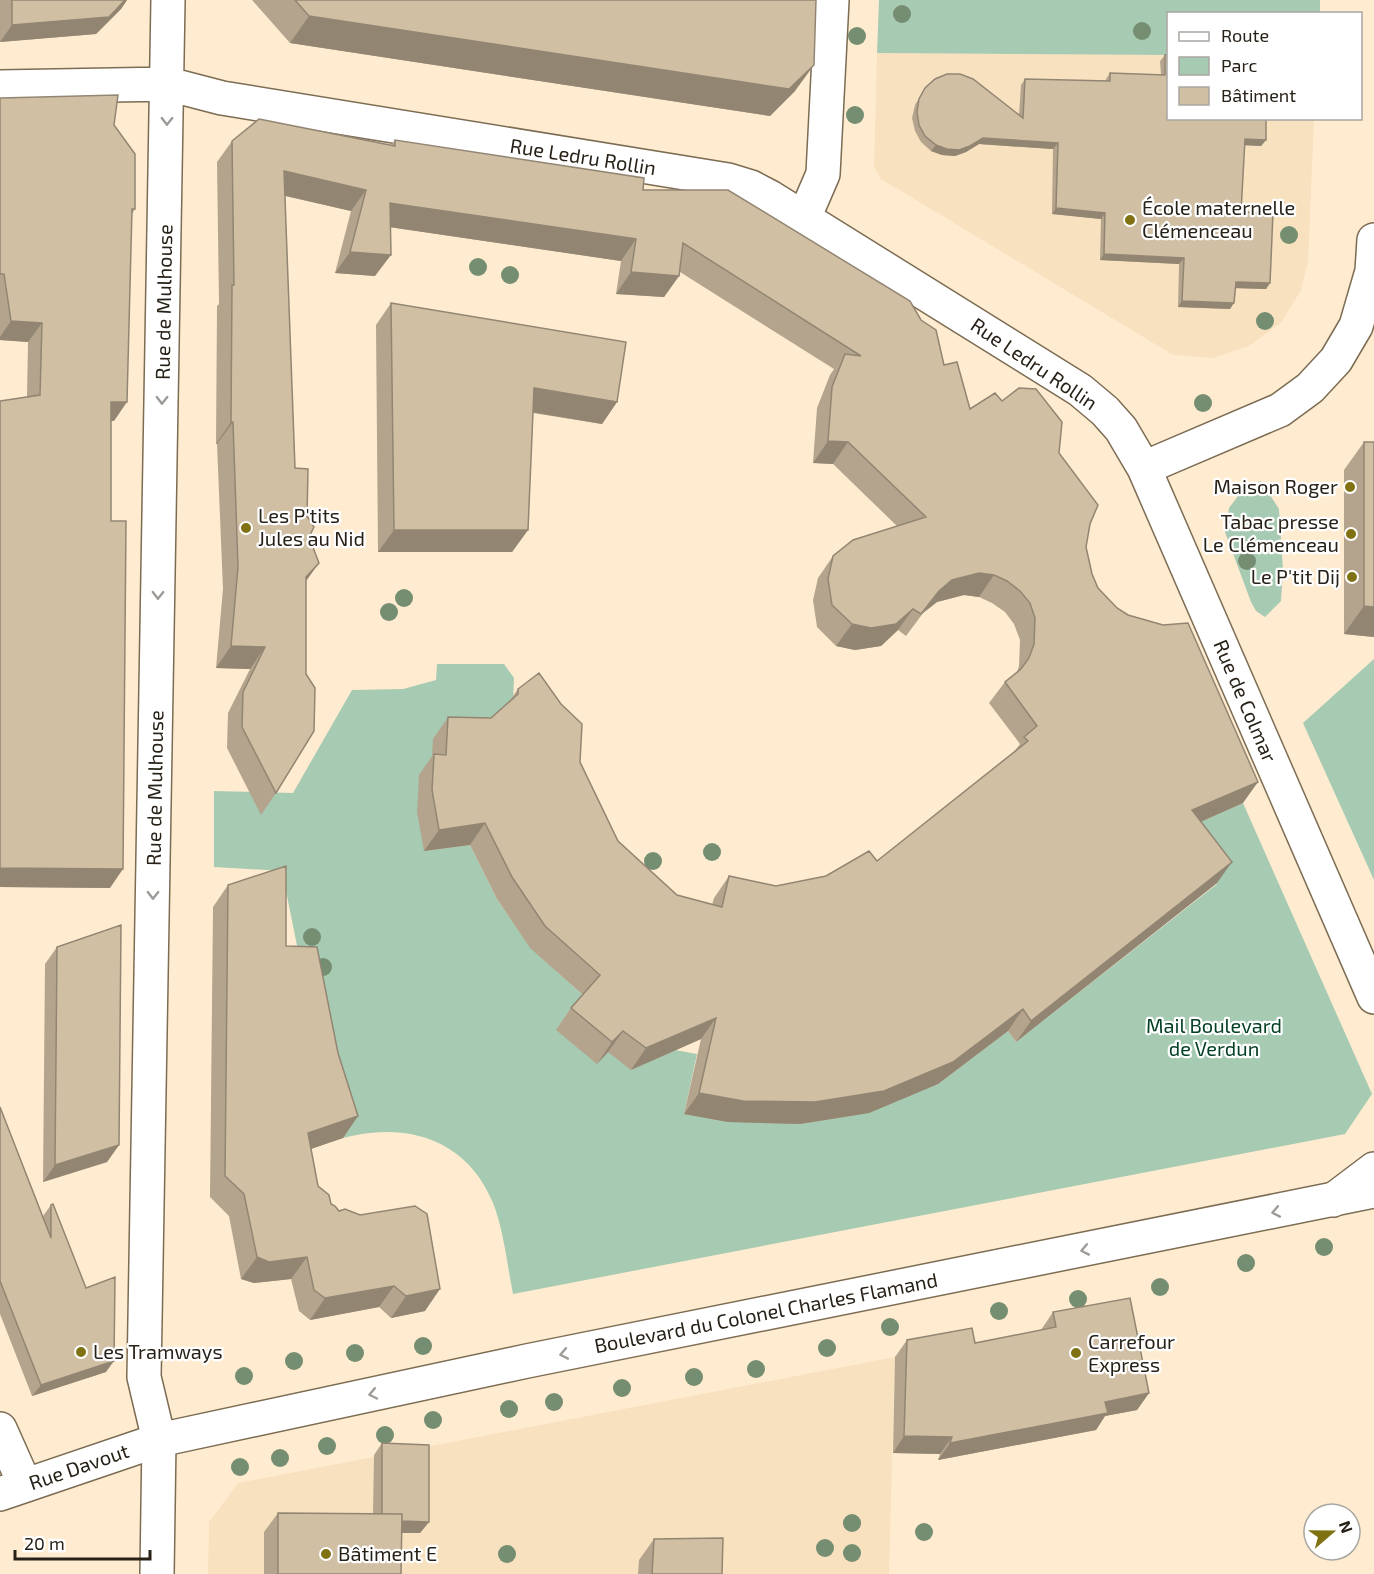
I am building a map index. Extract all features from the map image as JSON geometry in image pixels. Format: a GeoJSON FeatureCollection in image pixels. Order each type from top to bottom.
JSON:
{"type":"FeatureCollection","features":[{"type":"Feature","properties":{"kind":"street","name":"Rue de Mulhouse"},"geometry":{"type":"LineString","coordinates":[[157,1574],[159,1440],[144,1377],[168,0]]}},
{"type":"Feature","properties":{"kind":"street"},"geometry":{"type":"LineString","coordinates":[[804,218],[822,174],[832,0]]}},
{"type":"Feature","properties":{"kind":"street","name":"Rue Ledru Rollin"},"geometry":{"type":"LineString","coordinates":[[0,87],[168,84],[222,98],[728,180],[751,187],[804,218],[1080,390],[1105,411]]}},
{"type":"Feature","properties":{"kind":"street"},"geometry":{"type":"LineString","coordinates":[[1144,468],[1280,410],[1310,388],[1335,360],[1356,326],[1372,271],[1374,240]]}},
{"type":"Feature","properties":{"kind":"street","name":"Rue de Colmar"},"geometry":{"type":"LineString","coordinates":[[1105,411],[1121,429],[1144,468],[1374,997]]}},
{"type":"Feature","properties":{"kind":"street"},"geometry":{"type":"LineString","coordinates":[[1333,1200],[1374,1169]]}},
{"type":"Feature","properties":{"kind":"street","name":"Boulevard du Colonel Charles Flamand"},"geometry":{"type":"LineString","coordinates":[[159,1440],[550,1357],[1374,1191]]}},
{"type":"Feature","properties":{"kind":"street"},"geometry":{"type":"LineString","coordinates":[[1333,1200],[1374,1210]]}},
{"type":"Feature","properties":{"kind":"street"},"geometry":{"type":"LineString","coordinates":[[0,1428],[12,1490]]}},
{"type":"Feature","properties":{"kind":"street","name":"Rue Davout"},"geometry":{"type":"LineString","coordinates":[[12,1490],[159,1440]]}},
{"type":"Feature","properties":{"kind":"shaded area","name":"École maternelle Clémenceau"},"geometry":{"type":"Polygon","coordinates":[[[877,53],[1167,55],[1167,120],[1314,120],[1308,262],[1301,290],[1282,322],[1249,346],[1213,358],[1173,355],[881,179],[874,167],[877,53]]]}},
{"type":"Feature","properties":{"kind":"shaded area"},"geometry":{"type":"Polygon","coordinates":[[[895,1357],[889,1574],[208,1574],[209,1522],[238,1483],[895,1357]]]}},
{"type":"Feature","properties":{"kind":"green space"},"geometry":{"type":"Polygon","coordinates":[[[879,0],[1320,0],[1320,12],[1167,12],[1167,55],[877,53],[879,0]]]}},
{"type":"Feature","properties":{"kind":"green space"},"geometry":{"type":"Polygon","coordinates":[[[1261,481],[1279,509],[1283,570],[1281,601],[1265,617],[1256,611],[1251,602],[1225,532],[1229,508],[1241,492],[1261,481]]]}},
{"type":"Feature","properties":{"kind":"green space"},"geometry":{"type":"Polygon","coordinates":[[[1374,659],[1374,880],[1303,723],[1374,659]]]}},
{"type":"Feature","properties":{"kind":"green space","name":"Mail Boulevard de Verdun"},"geometry":{"type":"Polygon","coordinates":[[[437,664],[504,664],[514,678],[513,703],[431,777],[424,851],[470,845],[497,899],[530,947],[585,997],[597,1063],[616,1044],[631,1070],[675,1050],[697,1054],[684,1114],[800,1124],[869,1112],[938,1084],[1008,1031],[1016,1042],[1217,884],[1177,832],[1243,803],[1372,1094],[1345,1134],[513,1294],[497,1214],[482,1181],[467,1163],[451,1150],[432,1140],[411,1134],[366,1133],[343,1138],[323,1075],[282,871],[214,867],[214,791],[293,793],[352,690],[403,689],[436,680],[437,664]]]}},
{"type":"Feature","properties":{"kind":"building"},"geometry":{"type":"Polygon","coordinates":[[[12,0],[125,0],[109,17],[12,25],[12,0]]]}},
{"type":"Feature","properties":{"kind":"building"},"geometry":{"type":"Polygon","coordinates":[[[295,0],[816,0],[814,65],[789,89],[309,16],[295,0]]]}},
{"type":"Feature","properties":{"kind":"building"},"geometry":{"type":"Polygon","coordinates":[[[1165,55],[1167,55],[1167,120],[1266,120],[1266,140],[1245,139],[1241,212],[1273,213],[1270,283],[1236,282],[1234,303],[1182,301],[1184,258],[1104,254],[1105,213],[1056,208],[1058,143],[983,138],[959,150],[947,149],[936,145],[925,136],[919,125],[917,112],[919,99],[925,88],[935,79],[947,74],[960,74],[973,79],[1023,118],[1025,79],[1110,81],[1110,73],[1165,75],[1165,55]]]}},
{"type":"Feature","properties":{"kind":"building"},"geometry":{"type":"Polygon","coordinates":[[[118,95],[114,125],[135,154],[127,402],[111,402],[111,521],[126,521],[123,869],[0,868],[0,401],[40,395],[42,323],[11,321],[4,274],[0,274],[0,98],[118,95]]]}},
{"type":"Feature","properties":{"kind":"building"},"geometry":{"type":"Polygon","coordinates":[[[259,119],[395,146],[395,140],[644,178],[643,190],[728,190],[910,301],[921,320],[936,330],[944,365],[957,362],[970,409],[995,393],[1002,401],[1019,388],[1036,389],[1062,422],[1059,453],[1098,505],[1090,524],[1086,547],[1092,574],[1098,588],[1117,608],[1128,615],[1163,625],[1188,623],[1258,782],[1192,810],[1232,862],[1031,1021],[1023,1009],[953,1062],[884,1091],[815,1102],[743,1101],[699,1093],[716,1018],[646,1048],[623,1031],[612,1042],[571,1008],[600,975],[545,926],[512,877],[485,823],[439,830],[432,790],[434,754],[446,755],[448,717],[491,718],[518,694],[518,689],[539,673],[561,704],[582,724],[580,762],[618,841],[677,895],[722,907],[729,876],[776,886],[826,876],[869,851],[877,861],[1028,741],[1024,737],[1037,726],[1005,682],[1021,669],[1029,658],[1034,644],[1035,618],[1030,603],[1007,581],[994,575],[979,573],[952,580],[939,591],[921,614],[913,609],[896,624],[871,628],[852,624],[832,605],[828,579],[833,556],[853,540],[926,517],[848,442],[828,441],[832,387],[845,354],[861,356],[683,243],[679,276],[631,272],[636,239],[390,203],[391,255],[350,252],[366,190],[284,171],[295,468],[308,469],[307,516],[314,527],[309,537],[319,563],[306,577],[306,674],[315,688],[314,731],[276,793],[242,727],[243,692],[265,647],[231,646],[238,567],[233,422],[231,422],[232,285],[234,285],[232,141],[259,119]]]}},
{"type":"Feature","properties":{"kind":"building"},"geometry":{"type":"Polygon","coordinates":[[[391,303],[626,342],[617,402],[534,388],[528,530],[394,530],[391,303]]]}},
{"type":"Feature","properties":{"kind":"building"},"geometry":{"type":"Polygon","coordinates":[[[1364,442],[1374,442],[1374,607],[1364,606],[1364,442]]]}},
{"type":"Feature","properties":{"kind":"building"},"geometry":{"type":"Polygon","coordinates":[[[286,866],[286,946],[317,947],[338,1053],[358,1116],[308,1133],[318,1186],[329,1195],[331,1204],[339,1211],[345,1209],[360,1215],[415,1206],[427,1214],[440,1289],[406,1296],[394,1286],[325,1298],[314,1290],[307,1257],[269,1262],[257,1257],[244,1194],[225,1176],[228,885],[286,866]]]}},
{"type":"Feature","properties":{"kind":"building"},"geometry":{"type":"Polygon","coordinates":[[[121,925],[119,1145],[55,1165],[57,947],[121,925]]]}},
{"type":"Feature","properties":{"kind":"building"},"geometry":{"type":"Polygon","coordinates":[[[0,1107],[51,1238],[51,1205],[53,1204],[86,1288],[115,1277],[114,1361],[41,1385],[0,1281],[0,1107]]]}},
{"type":"Feature","properties":{"kind":"building"},"geometry":{"type":"Polygon","coordinates":[[[1130,1298],[1149,1393],[1105,1402],[1108,1413],[950,1443],[952,1437],[904,1436],[907,1340],[972,1328],[975,1343],[1056,1327],[1053,1312],[1130,1298]]]}},
{"type":"Feature","properties":{"kind":"building"},"geometry":{"type":"Polygon","coordinates":[[[382,1443],[429,1445],[429,1522],[402,1521],[402,1514],[382,1514],[382,1443]]]}},
{"type":"Feature","properties":{"kind":"building","name":"Bâtiment E"},"geometry":{"type":"Polygon","coordinates":[[[278,1513],[402,1514],[401,1574],[278,1574],[278,1513]]]}},
{"type":"Feature","properties":{"kind":"building"},"geometry":{"type":"Polygon","coordinates":[[[723,1538],[722,1574],[652,1574],[654,1539],[723,1538]]]}},
{"type":"Feature","properties":{"kind":"place","name":"École maternelle Clémenceau"},"geometry":{"type":"Point","coordinates":[1130,220]}},
{"type":"Feature","properties":{"kind":"place","name":"Maison Roger"},"geometry":{"type":"Point","coordinates":[1350,487]}},
{"type":"Feature","properties":{"kind":"place","name":"Les P'tits Jules au Nid"},"geometry":{"type":"Point","coordinates":[246,528]}},
{"type":"Feature","properties":{"kind":"place","name":"Tabac presse Le Clémenceau"},"geometry":{"type":"Point","coordinates":[1351,534]}},
{"type":"Feature","properties":{"kind":"place","name":"Le P'tit Dij"},"geometry":{"type":"Point","coordinates":[1352,577]}},
{"type":"Feature","properties":{"kind":"place","name":"Les Tramways"},"geometry":{"type":"Point","coordinates":[81,1352]}},
{"type":"Feature","properties":{"kind":"place","name":"Carrefour Express"},"geometry":{"type":"Point","coordinates":[1076,1353]}},
{"type":"Feature","properties":{"kind":"place","name":"Bâtiment E"},"geometry":{"type":"Point","coordinates":[326,1554]}}]}
